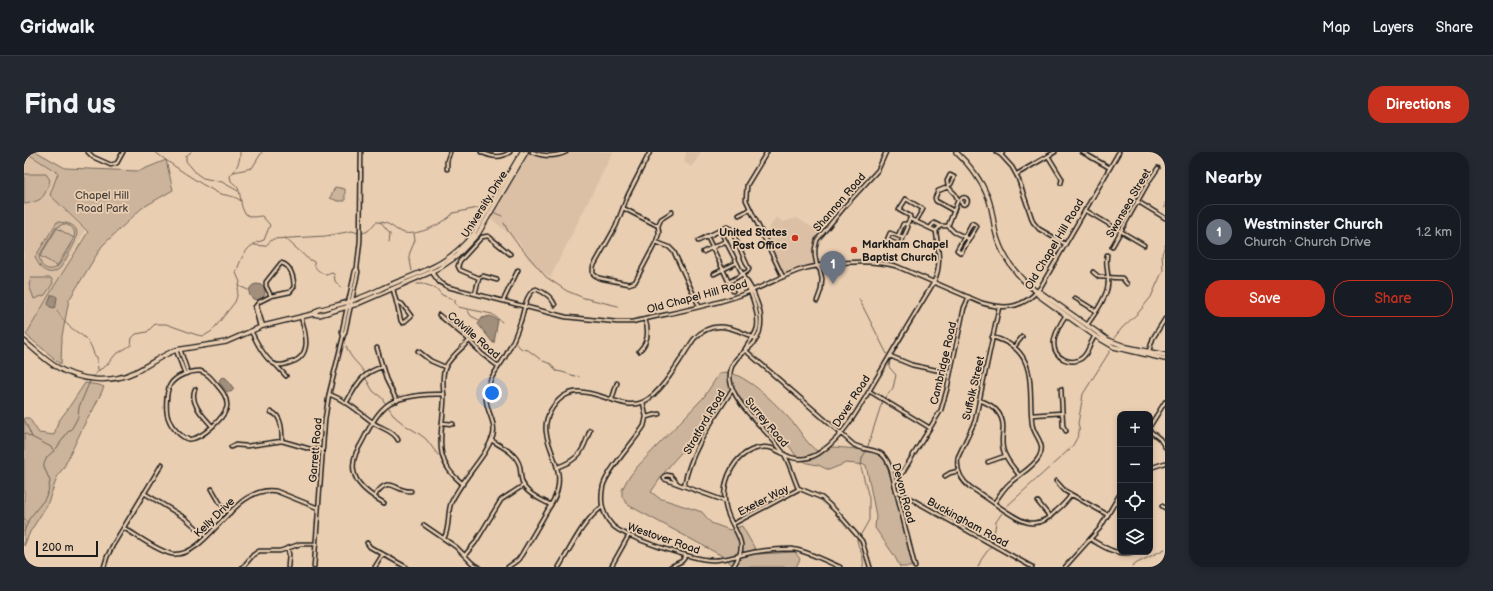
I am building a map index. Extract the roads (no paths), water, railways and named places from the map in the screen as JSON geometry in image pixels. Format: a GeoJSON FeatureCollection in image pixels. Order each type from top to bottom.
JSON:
{"type":"FeatureCollection","features":[{"type":"Feature","properties":{"kind":"main road","name":"University Drive"},"geometry":{"type":"LineString","coordinates":[[431,271],[452,256],[474,232],[522,152]]}},
{"type":"Feature","properties":{"kind":"main road","name":"University Drive"},"geometry":{"type":"LineString","coordinates":[[431,271],[451,261],[474,240],[526,152]]}},
{"type":"Feature","properties":{"kind":"main road"},"geometry":{"type":"LineString","coordinates":[[956,152],[969,165],[982,184],[987,195],[998,238],[1008,261],[1022,279],[1037,292],[1038,295],[1105,343],[1123,350],[1165,359]]}},
{"type":"Feature","properties":{"kind":"main road"},"geometry":{"type":"LineString","coordinates":[[24,341],[58,368],[70,374],[83,378],[100,380],[115,378],[133,373],[169,353],[178,350],[226,342],[261,326],[301,316],[319,314],[349,307],[431,271]]}},
{"type":"Feature","properties":{"kind":"main road"},"geometry":{"type":"LineString","coordinates":[[313,314],[318,310],[351,301],[431,271]]}},
{"type":"Feature","properties":{"kind":"main road"},"geometry":{"type":"LineString","coordinates":[[1037,292],[1040,292],[1100,335],[1119,345],[1165,355]]}},
{"type":"Feature","properties":{"kind":"street"},"geometry":{"type":"LineString","coordinates":[[88,152],[93,157],[112,165],[117,163],[123,152]]}},
{"type":"Feature","properties":{"kind":"street","name":"Garrett Road"},"geometry":{"type":"LineString","coordinates":[[314,567],[325,419],[329,394],[343,337],[342,331],[351,301],[355,272],[357,268],[360,236],[361,152]]}},
{"type":"Feature","properties":{"kind":"street"},"geometry":{"type":"LineString","coordinates":[[447,169],[447,161],[450,152]]}},
{"type":"Feature","properties":{"kind":"street"},"geometry":{"type":"LineString","coordinates":[[481,152],[496,157],[503,156],[510,152]]}},
{"type":"Feature","properties":{"kind":"street"},"geometry":{"type":"LineString","coordinates":[[532,152],[550,156],[557,156],[566,152]]}},
{"type":"Feature","properties":{"kind":"street"},"geometry":{"type":"LineString","coordinates":[[650,152],[628,195],[616,226],[592,267],[596,276],[617,282],[629,284],[633,283],[637,279],[656,242],[659,233],[658,226],[662,218],[672,212]]}},
{"type":"Feature","properties":{"kind":"street"},"geometry":{"type":"LineString","coordinates":[[767,152],[746,187],[746,200],[749,210],[783,277]]}},
{"type":"Feature","properties":{"kind":"street","name":"Shannon Road"},"geometry":{"type":"LineString","coordinates":[[817,301],[822,278],[819,267],[817,266],[814,249],[818,237],[878,170],[886,152]]}},
{"type":"Feature","properties":{"kind":"street"},"geometry":{"type":"LineString","coordinates":[[996,152],[1017,174],[1032,222],[1039,229],[1065,244]]}},
{"type":"Feature","properties":{"kind":"street"},"geometry":{"type":"LineString","coordinates":[[1001,156],[1003,152]]}},
{"type":"Feature","properties":{"kind":"street"},"geometry":{"type":"LineString","coordinates":[[1017,174],[1055,152]]}},
{"type":"Feature","properties":{"kind":"street"},"geometry":{"type":"LineString","coordinates":[[1082,152],[1110,168]]}},
{"type":"Feature","properties":{"kind":"street","name":"Old Chapel Hill Road"},"geometry":{"type":"LineString","coordinates":[[431,271],[437,280],[444,285],[475,294],[571,318],[617,322],[632,322],[731,298],[797,271],[817,266],[866,263],[883,263],[896,266],[982,303],[998,307],[1010,307],[1029,300],[1037,292],[1119,152]]}},
{"type":"Feature","properties":{"kind":"street"},"geometry":{"type":"LineString","coordinates":[[1048,156],[1062,179],[1061,183]]}},
{"type":"Feature","properties":{"kind":"street","name":"Swansea Street"},"geometry":{"type":"LineString","coordinates":[[1112,247],[1137,201],[1158,168]]}},
{"type":"Feature","properties":{"kind":"street"},"geometry":{"type":"LineString","coordinates":[[948,226],[960,201],[948,186],[938,191],[935,198],[936,201],[954,211]]}},
{"type":"Feature","properties":{"kind":"street"},"geometry":{"type":"LineString","coordinates":[[916,222],[923,209],[906,199],[899,210],[908,215],[910,219],[916,222],[930,228],[936,231],[940,226]]}},
{"type":"Feature","properties":{"kind":"street"},"geometry":{"type":"LineString","coordinates":[[1137,201],[1165,218]]}},
{"type":"Feature","properties":{"kind":"street"},"geometry":{"type":"LineString","coordinates":[[623,208],[658,226]]}},
{"type":"Feature","properties":{"kind":"street"},"geometry":{"type":"LineString","coordinates":[[739,215],[749,210]]}},
{"type":"Feature","properties":{"kind":"street"},"geometry":{"type":"LineString","coordinates":[[1085,210],[1144,245]]}},
{"type":"Feature","properties":{"kind":"street"},"geometry":{"type":"LineString","coordinates":[[898,236],[904,224],[907,224],[910,219]]}},
{"type":"Feature","properties":{"kind":"street"},"geometry":{"type":"LineString","coordinates":[[930,228],[934,223],[940,226],[948,226],[954,232],[969,239]]}},
{"type":"Feature","properties":{"kind":"street"},"geometry":{"type":"LineString","coordinates":[[972,223],[977,226],[969,239],[962,253],[957,250],[972,223]]}},
{"type":"Feature","properties":{"kind":"street"},"geometry":{"type":"LineString","coordinates":[[903,238],[890,233],[887,240],[900,245],[908,227],[907,224]]}},
{"type":"Feature","properties":{"kind":"street"},"geometry":{"type":"LineString","coordinates":[[698,241],[727,227],[730,228],[749,266],[748,271],[729,282]]}},
{"type":"Feature","properties":{"kind":"street"},"geometry":{"type":"LineString","coordinates":[[720,230],[751,291],[758,318],[755,338],[745,350]]}},
{"type":"Feature","properties":{"kind":"street","name":"Dover Road"},"geometry":{"type":"LineString","coordinates":[[733,567],[739,556],[741,546],[740,538],[729,516],[725,501],[725,490],[728,476],[736,462],[744,454],[763,448],[772,449],[784,455],[798,459],[812,457],[823,451],[840,433],[854,416],[934,282],[939,270],[940,258],[936,231]]}},
{"type":"Feature","properties":{"kind":"street"},"geometry":{"type":"LineString","coordinates":[[497,280],[483,276],[479,278],[460,270],[458,266],[460,261],[482,237],[488,236],[510,254]]}},
{"type":"Feature","properties":{"kind":"street"},"geometry":{"type":"LineString","coordinates":[[707,236],[734,291]]}},
{"type":"Feature","properties":{"kind":"street"},"geometry":{"type":"LineString","coordinates":[[703,252],[726,241]]}},
{"type":"Feature","properties":{"kind":"street"},"geometry":{"type":"LineString","coordinates":[[656,242],[667,246],[674,252],[699,306]]}},
{"type":"Feature","properties":{"kind":"street"},"geometry":{"type":"LineString","coordinates":[[1087,326],[1108,289],[1106,266],[1107,255]]}},
{"type":"Feature","properties":{"kind":"street"},"geometry":{"type":"LineString","coordinates":[[261,326],[258,304],[271,296],[290,292],[294,287],[289,268],[284,263],[280,263],[266,282],[266,286],[271,296]]}},
{"type":"Feature","properties":{"kind":"street"},"geometry":{"type":"LineString","coordinates":[[714,274],[736,263]]}},
{"type":"Feature","properties":{"kind":"street"},"geometry":{"type":"LineString","coordinates":[[503,301],[518,270]]}},
{"type":"Feature","properties":{"kind":"street"},"geometry":{"type":"LineString","coordinates":[[1093,272],[1099,277],[1108,276],[1122,278],[1127,284]]}},
{"type":"Feature","properties":{"kind":"street"},"geometry":{"type":"LineString","coordinates":[[475,294],[479,278]]}},
{"type":"Feature","properties":{"kind":"street"},"geometry":{"type":"LineString","coordinates":[[393,288],[402,323],[411,316],[400,302],[397,302]]}},
{"type":"Feature","properties":{"kind":"street"},"geometry":{"type":"LineString","coordinates":[[444,538],[453,499],[491,440],[493,425],[487,407],[486,397],[489,382],[507,352],[516,333],[532,291],[536,289],[540,290],[554,301],[555,305]]}},
{"type":"Feature","properties":{"kind":"street","name":"Cambridge Road"},"geometry":{"type":"LineString","coordinates":[[894,483],[939,415],[964,308],[969,297]]}},
{"type":"Feature","properties":{"kind":"street"},"geometry":{"type":"LineString","coordinates":[[1074,298],[1096,311]]}},
{"type":"Feature","properties":{"kind":"street","name":"Suffolk Street"},"geometry":{"type":"LineString","coordinates":[[958,470],[957,463],[959,454],[972,429],[987,373],[998,307]]}},
{"type":"Feature","properties":{"kind":"street"},"geometry":{"type":"LineString","coordinates":[[399,312],[405,309]]}},
{"type":"Feature","properties":{"kind":"street","name":"Colville Road"},"geometry":{"type":"LineString","coordinates":[[440,315],[482,354],[498,366]]}},
{"type":"Feature","properties":{"kind":"street"},"geometry":{"type":"LineString","coordinates":[[1066,315],[1054,342],[1055,350],[1061,358],[1071,362],[1080,360],[1087,353],[1095,336]]}},
{"type":"Feature","properties":{"kind":"street"},"geometry":{"type":"LineString","coordinates":[[275,364],[278,365],[298,360],[304,352],[307,344],[301,316]]}},
{"type":"Feature","properties":{"kind":"street"},"geometry":{"type":"LineString","coordinates":[[639,350],[645,343],[648,336],[648,327],[645,318]]}},
{"type":"Feature","properties":{"kind":"street"},"geometry":{"type":"LineString","coordinates":[[1149,351],[1152,341],[1165,318]]}},
{"type":"Feature","properties":{"kind":"street"},"geometry":{"type":"LineString","coordinates":[[508,567],[520,557],[551,505],[558,489],[558,467],[548,442],[546,431],[548,417],[555,405],[563,398],[578,392],[591,393],[629,405],[643,402],[659,391],[700,332],[714,327],[727,327],[755,338]]}},
{"type":"Feature","properties":{"kind":"street"},"geometry":{"type":"LineString","coordinates":[[251,331],[263,352],[286,376]]}},
{"type":"Feature","properties":{"kind":"street"},"geometry":{"type":"LineString","coordinates":[[1014,347],[1022,337]]}},
{"type":"Feature","properties":{"kind":"street"},"geometry":{"type":"LineString","coordinates":[[992,338],[1005,341],[1023,356],[1029,369],[1033,428],[1041,442],[1041,452],[1036,461],[1019,475],[994,503]]}},
{"type":"Feature","properties":{"kind":"street"},"geometry":{"type":"LineString","coordinates":[[463,484],[451,473],[443,459],[440,445],[444,394],[443,377],[445,367],[451,358],[469,341]]}},
{"type":"Feature","properties":{"kind":"street"},"geometry":{"type":"LineString","coordinates":[[377,348],[388,384],[397,401]]}},
{"type":"Feature","properties":{"kind":"street"},"geometry":{"type":"LineString","coordinates":[[178,350],[186,374]]}},
{"type":"Feature","properties":{"kind":"street","name":"Surrey Road"},"geometry":{"type":"LineString","coordinates":[[745,350],[735,360],[730,374],[732,389],[738,400],[784,455],[799,489]]}},
{"type":"Feature","properties":{"kind":"street","name":"Devon Road"},"geometry":{"type":"LineString","coordinates":[[745,350],[856,446],[874,450],[882,454],[888,461],[892,470],[915,567]]}},
{"type":"Feature","properties":{"kind":"street"},"geometry":{"type":"LineString","coordinates":[[418,351],[432,361],[445,367]]}},
{"type":"Feature","properties":{"kind":"street"},"geometry":{"type":"LineString","coordinates":[[890,356],[905,363],[950,373]]}},
{"type":"Feature","properties":{"kind":"street"},"geometry":{"type":"LineString","coordinates":[[346,403],[363,376],[382,367]]}},
{"type":"Feature","properties":{"kind":"street"},"geometry":{"type":"LineString","coordinates":[[197,371],[206,373],[225,396],[227,403],[226,410],[212,426],[201,436],[190,439],[182,436],[170,422],[167,415],[167,390],[174,380],[186,374],[197,371]]}},
{"type":"Feature","properties":{"kind":"street"},"geometry":{"type":"LineString","coordinates":[[612,399],[617,383]]}},
{"type":"Feature","properties":{"kind":"street"},"geometry":{"type":"LineString","coordinates":[[195,389],[193,394],[198,410],[212,426]]}},
{"type":"Feature","properties":{"kind":"street","name":"Stratford Road"},"geometry":{"type":"LineString","coordinates":[[684,486],[694,454],[732,389]]}},
{"type":"Feature","properties":{"kind":"street"},"geometry":{"type":"LineString","coordinates":[[1061,389],[1063,426],[1066,431]]}},
{"type":"Feature","properties":{"kind":"street"},"geometry":{"type":"LineString","coordinates":[[869,391],[930,428]]}},
{"type":"Feature","properties":{"kind":"street"},"geometry":{"type":"LineString","coordinates":[[329,394],[346,403],[396,436],[398,440]]}},
{"type":"Feature","properties":{"kind":"street"},"geometry":{"type":"LineString","coordinates":[[384,503],[360,485],[354,470],[356,453],[373,422],[383,408],[397,401],[428,394],[444,394]]}},
{"type":"Feature","properties":{"kind":"street"},"geometry":{"type":"LineString","coordinates":[[979,400],[991,405],[1001,417],[1003,427],[1001,443],[1005,456],[1019,475]]}},
{"type":"Feature","properties":{"kind":"street"},"geometry":{"type":"LineString","coordinates":[[559,567],[585,525],[602,507],[602,494],[605,481],[646,422],[643,402]]}},
{"type":"Feature","properties":{"kind":"street"},"geometry":{"type":"LineString","coordinates":[[1153,421],[1165,402]]}},
{"type":"Feature","properties":{"kind":"street"},"geometry":{"type":"LineString","coordinates":[[271,412],[276,415],[280,422],[282,441]]}},
{"type":"Feature","properties":{"kind":"street"},"geometry":{"type":"LineString","coordinates":[[1032,415],[1062,413]]}},
{"type":"Feature","properties":{"kind":"street"},"geometry":{"type":"LineString","coordinates":[[646,416],[659,414]]}},
{"type":"Feature","properties":{"kind":"street"},"geometry":{"type":"LineString","coordinates":[[442,423],[453,424]]}},
{"type":"Feature","properties":{"kind":"street"},"geometry":{"type":"LineString","coordinates":[[558,467],[571,462],[580,455],[590,430]]}},
{"type":"Feature","properties":{"kind":"street"},"geometry":{"type":"LineString","coordinates":[[1153,433],[1160,439],[1165,447]]}},
{"type":"Feature","properties":{"kind":"street"},"geometry":{"type":"LineString","coordinates":[[491,440],[510,452],[516,458],[520,467],[524,485],[530,492],[551,505]]}},
{"type":"Feature","properties":{"kind":"street"},"geometry":{"type":"LineString","coordinates":[[230,447],[235,445],[247,446],[282,441],[310,449],[322,450]]}},
{"type":"Feature","properties":{"kind":"street"},"geometry":{"type":"LineString","coordinates":[[988,462],[1005,456]]}},
{"type":"Feature","properties":{"kind":"street"},"geometry":{"type":"LineString","coordinates":[[1153,467],[1165,462]]}},
{"type":"Feature","properties":{"kind":"street"},"geometry":{"type":"LineString","coordinates":[[104,567],[107,557],[162,464]]}},
{"type":"Feature","properties":{"kind":"street"},"geometry":{"type":"LineString","coordinates":[[892,470],[898,472],[904,470]]}},
{"type":"Feature","properties":{"kind":"street"},"geometry":{"type":"LineString","coordinates":[[945,476],[958,470],[960,476],[967,484],[1016,518],[1027,523],[1040,522],[1050,517],[1071,495]]}},
{"type":"Feature","properties":{"kind":"street"},"geometry":{"type":"LineString","coordinates":[[678,484],[670,475],[665,475],[664,479],[725,501]]}},
{"type":"Feature","properties":{"kind":"street"},"geometry":{"type":"LineString","coordinates":[[1056,481],[1071,495],[1108,515]]}},
{"type":"Feature","properties":{"kind":"street"},"geometry":{"type":"LineString","coordinates":[[374,497],[379,489],[390,485],[394,485],[406,491],[411,491]]}},
{"type":"Feature","properties":{"kind":"street"},"geometry":{"type":"LineString","coordinates":[[465,555],[475,543],[501,500],[524,485]]}},
{"type":"Feature","properties":{"kind":"street"},"geometry":{"type":"LineString","coordinates":[[212,489],[220,503],[230,513]]}},
{"type":"Feature","properties":{"kind":"street"},"geometry":{"type":"LineString","coordinates":[[799,489],[825,501],[840,516],[862,541],[870,567]]}},
{"type":"Feature","properties":{"kind":"street","name":"Exeter Way"},"geometry":{"type":"LineString","coordinates":[[733,524],[799,489]]}},
{"type":"Feature","properties":{"kind":"street","name":"Kelly Drive"},"geometry":{"type":"LineString","coordinates":[[124,528],[159,549],[168,553],[176,554],[184,553],[193,548],[250,496],[270,490],[285,494],[318,508]]}},
{"type":"Feature","properties":{"kind":"street","name":"Buckingham Road"},"geometry":{"type":"LineString","coordinates":[[896,491],[1032,567]]}},
{"type":"Feature","properties":{"kind":"street"},"geometry":{"type":"LineString","coordinates":[[144,493],[185,518],[206,536]]}},
{"type":"Feature","properties":{"kind":"street"},"geometry":{"type":"LineString","coordinates":[[1065,567],[1100,528],[1117,499]]}},
{"type":"Feature","properties":{"kind":"street"},"geometry":{"type":"LineString","coordinates":[[1038,502],[1050,517]]}},
{"type":"Feature","properties":{"kind":"street","name":"Westover Road"},"geometry":{"type":"LineString","coordinates":[[602,507],[612,525],[619,531],[686,556],[714,560],[777,550],[795,550],[840,567]]}},
{"type":"Feature","properties":{"kind":"street"},"geometry":{"type":"LineString","coordinates":[[424,525],[456,547],[472,563],[479,567]]}},
{"type":"Feature","properties":{"kind":"street"},"geometry":{"type":"LineString","coordinates":[[611,567],[629,535]]}},
{"type":"Feature","properties":{"kind":"street"},"geometry":{"type":"LineString","coordinates":[[1090,539],[1113,552],[1117,552]]}},
{"type":"Feature","properties":{"kind":"street"},"geometry":{"type":"LineString","coordinates":[[367,543],[406,567]]}},
{"type":"Feature","properties":{"kind":"street"},"geometry":{"type":"LineString","coordinates":[[243,567],[256,552],[266,550],[278,551],[296,544],[316,544]]}},
{"type":"Feature","properties":{"kind":"street"},"geometry":{"type":"LineString","coordinates":[[287,548],[289,554],[288,567]]}},
{"type":"Feature","properties":{"kind":"street"},"geometry":{"type":"LineString","coordinates":[[375,567],[383,554]]}},
{"type":"Feature","properties":{"kind":"street"},"geometry":{"type":"LineString","coordinates":[[670,567],[682,562],[686,556]]}},
{"type":"Feature","properties":{"kind":"waterway"},"geometry":{"type":"LineString","coordinates":[[155,152],[185,174],[218,193],[241,201]]}},
{"type":"Feature","properties":{"kind":"waterway"},"geometry":{"type":"LineString","coordinates":[[191,152],[186,156],[186,161],[197,174],[203,178],[222,182],[238,191]]}},
{"type":"Feature","properties":{"kind":"waterway"},"geometry":{"type":"LineString","coordinates":[[93,377],[99,370],[106,366],[115,355],[131,345],[132,338],[136,334],[147,332],[155,324],[166,324],[204,336],[212,331],[235,302],[240,282],[236,273],[241,259],[253,244],[264,240],[270,225],[262,216],[252,217],[246,214],[242,207],[238,188],[231,181],[230,176],[238,165],[240,152]]}},
{"type":"Feature","properties":{"kind":"waterway"},"geometry":{"type":"LineString","coordinates":[[234,172],[252,168],[262,152]]}},
{"type":"Feature","properties":{"kind":"waterway"},"geometry":{"type":"LineString","coordinates":[[1165,203],[1165,208]]}},
{"type":"Feature","properties":{"kind":"waterway"},"geometry":{"type":"LineString","coordinates":[[363,233],[368,231],[376,222],[386,223],[401,232],[417,233],[438,225],[453,213],[485,208]]}},
{"type":"Feature","properties":{"kind":"waterway"},"geometry":{"type":"LineString","coordinates":[[495,213],[502,216]]}},
{"type":"Feature","properties":{"kind":"waterway"},"geometry":{"type":"LineString","coordinates":[[380,222],[390,234],[389,243]]}},
{"type":"Feature","properties":{"kind":"waterway"},"geometry":{"type":"LineString","coordinates":[[504,223],[516,242],[546,277],[567,291],[584,298],[618,306]]}},
{"type":"Feature","properties":{"kind":"waterway"},"geometry":{"type":"LineString","coordinates":[[254,245],[265,246],[273,239],[326,236],[352,231],[358,233]]}},
{"type":"Feature","properties":{"kind":"waterway"},"geometry":{"type":"LineString","coordinates":[[412,271],[409,255],[415,240],[414,234]]}},
{"type":"Feature","properties":{"kind":"waterway"},"geometry":{"type":"LineString","coordinates":[[285,238],[307,258],[314,262],[315,267],[320,271],[326,275],[332,273],[334,274],[335,281],[341,288]]}},
{"type":"Feature","properties":{"kind":"waterway"},"geometry":{"type":"LineString","coordinates":[[1114,338],[1151,297],[1163,270],[1162,254],[1165,245]]}},
{"type":"Feature","properties":{"kind":"waterway"},"geometry":{"type":"LineString","coordinates":[[417,284],[424,284],[436,288],[442,295],[455,300],[458,307],[492,314],[502,322]]}},
{"type":"Feature","properties":{"kind":"waterway"},"geometry":{"type":"LineString","coordinates":[[239,286],[248,290]]}},
{"type":"Feature","properties":{"kind":"waterway"},"geometry":{"type":"LineString","coordinates":[[859,299],[887,354]]}},
{"type":"Feature","properties":{"kind":"waterway"},"geometry":{"type":"LineString","coordinates":[[467,309],[471,316],[479,320]]}},
{"type":"Feature","properties":{"kind":"waterway"},"geometry":{"type":"LineString","coordinates":[[57,311],[67,324],[88,341],[94,355],[97,357],[98,370]]}},
{"type":"Feature","properties":{"kind":"waterway"},"geometry":{"type":"LineString","coordinates":[[516,344],[522,349],[528,350],[540,359]]}},
{"type":"Feature","properties":{"kind":"waterway"},"geometry":{"type":"LineString","coordinates":[[346,346],[352,357],[364,372]]}},
{"type":"Feature","properties":{"kind":"waterway"},"geometry":{"type":"LineString","coordinates":[[1007,506],[1072,447],[1079,433],[1078,424],[1083,394],[1110,351]]}},
{"type":"Feature","properties":{"kind":"waterway"},"geometry":{"type":"LineString","coordinates":[[885,398],[893,388],[896,375],[889,367],[890,360]]}},
{"type":"Feature","properties":{"kind":"waterway"},"geometry":{"type":"LineString","coordinates":[[543,361],[551,364],[556,371],[575,376]]}},
{"type":"Feature","properties":{"kind":"waterway"},"geometry":{"type":"LineString","coordinates":[[365,377],[373,391],[382,398],[385,403]]}},
{"type":"Feature","properties":{"kind":"waterway"},"geometry":{"type":"LineString","coordinates":[[24,532],[29,519],[44,500],[48,492],[50,481],[44,467],[47,457],[56,449],[72,428],[78,417],[79,407],[91,379]]}},
{"type":"Feature","properties":{"kind":"waterway"},"geometry":{"type":"LineString","coordinates":[[868,446],[882,402]]}},
{"type":"Feature","properties":{"kind":"waterway"},"geometry":{"type":"LineString","coordinates":[[389,408],[395,417],[426,439],[438,455]]}},
{"type":"Feature","properties":{"kind":"waterway"},"geometry":{"type":"LineString","coordinates":[[24,419],[32,437]]}},
{"type":"Feature","properties":{"kind":"waterway"},"geometry":{"type":"LineString","coordinates":[[24,433],[51,447],[54,451]]}},
{"type":"Feature","properties":{"kind":"waterway"},"geometry":{"type":"LineString","coordinates":[[860,536],[869,520],[869,498],[861,467],[862,458],[866,451]]}},
{"type":"Feature","properties":{"kind":"waterway"},"geometry":{"type":"LineString","coordinates":[[993,542],[996,522],[1002,513]]}},
{"type":"Feature","properties":{"kind":"waterway"},"geometry":{"type":"LineString","coordinates":[[24,518],[27,522]]}},
{"type":"Feature","properties":{"kind":"waterway"},"geometry":{"type":"LineString","coordinates":[[857,539],[863,559],[863,567]]}},
{"type":"Feature","properties":{"kind":"waterway"},"geometry":{"type":"LineString","coordinates":[[978,567],[991,546]]}},
{"type":"Feature","properties":{"kind":"waterway"},"geometry":{"type":"LineString","coordinates":[[1132,567],[1165,549]]}},
{"type":"Feature","properties":{"kind":"place","name":"United States Post Office"},"geometry":{"type":"Point","coordinates":[795,238]}},
{"type":"Feature","properties":{"kind":"place","name":"Markham Chapel Baptist Church"},"geometry":{"type":"Point","coordinates":[854,250]}},
{"type":"Feature","properties":{"kind":"place","name":"Westminster Church"},"geometry":{"type":"Point","coordinates":[833,284]}},
{"type":"Feature","properties":{"kind":"park label","name":"Chapel Hill Road Park"},"geometry":{"type":"Point","coordinates":[102,201]}}]}
